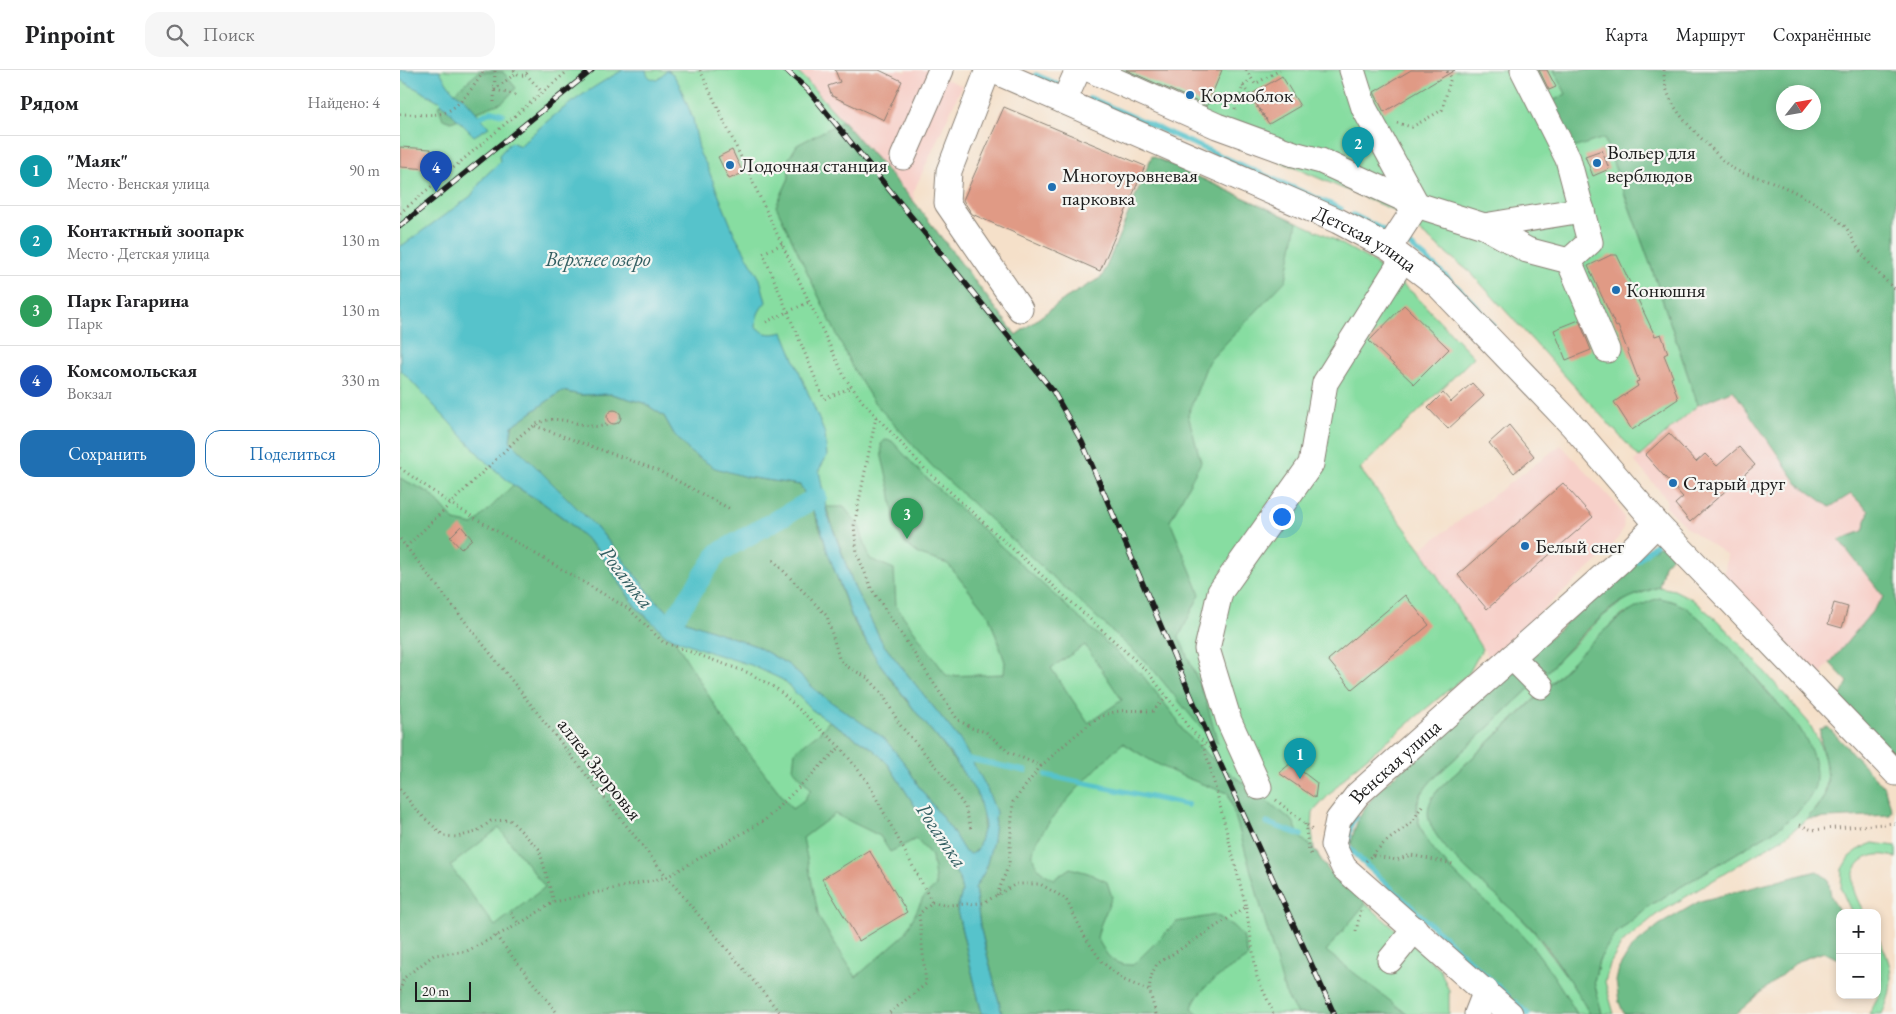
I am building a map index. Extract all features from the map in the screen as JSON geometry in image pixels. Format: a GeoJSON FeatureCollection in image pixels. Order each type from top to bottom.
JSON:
{"type":"FeatureCollection","features":[{"type":"Feature","properties":{"kind":"street"},"geometry":{"type":"LineString","coordinates":[[903,157],[941,70]]}},
{"type":"Feature","properties":{"kind":"street"},"geometry":{"type":"LineString","coordinates":[[990,70],[949,171],[947,204],[1020,309]]}},
{"type":"Feature","properties":{"kind":"street","name":"Детская улица"},"geometry":{"type":"LineString","coordinates":[[990,70],[1338,221],[1396,253],[1439,286],[1573,426],[1657,524],[1896,773]]}},
{"type":"Feature","properties":{"kind":"street"},"geometry":{"type":"LineString","coordinates":[[1064,101],[1078,70]]}},
{"type":"Feature","properties":{"kind":"street"},"geometry":{"type":"LineString","coordinates":[[1091,70],[1218,126],[1294,154],[1321,161],[1417,205],[1484,226],[1528,250],[1569,261]]}},
{"type":"Feature","properties":{"kind":"street"},"geometry":{"type":"LineString","coordinates":[[1352,70],[1364,108],[1417,205]]}},
{"type":"Feature","properties":{"kind":"street"},"geometry":{"type":"LineString","coordinates":[[1523,70],[1568,159],[1590,242],[1569,261]]}},
{"type":"Feature","properties":{"kind":"street"},"geometry":{"type":"LineString","coordinates":[[1259,787],[1229,721],[1207,649],[1220,592],[1311,464],[1325,383],[1396,253],[1417,205]]}},
{"type":"Feature","properties":{"kind":"street"},"geometry":{"type":"LineString","coordinates":[[1484,226],[1582,210]]}},
{"type":"Feature","properties":{"kind":"street"},"geometry":{"type":"LineString","coordinates":[[1569,261],[1607,350]]}},
{"type":"Feature","properties":{"kind":"street","name":"Венская улица"},"geometry":{"type":"LineString","coordinates":[[1333,845],[1338,820],[1358,794],[1620,561],[1657,524]]}},
{"type":"Feature","properties":{"kind":"street"},"geometry":{"type":"LineString","coordinates":[[1512,657],[1540,686]]}},
{"type":"Feature","properties":{"kind":"street"},"geometry":{"type":"LineString","coordinates":[[1333,845],[1344,868],[1510,1014]]}},
{"type":"Feature","properties":{"kind":"street"},"geometry":{"type":"LineString","coordinates":[[1390,960],[1414,929]]}},
{"type":"Feature","properties":{"kind":"street"},"geometry":{"type":"LineString","coordinates":[[1477,1014],[1486,991]]}},
{"type":"Feature","properties":{"kind":"path"},"geometry":{"type":"LineString","coordinates":[[400,114],[441,113],[448,111],[474,88],[484,70]]}},
{"type":"Feature","properties":{"kind":"path"},"geometry":{"type":"LineString","coordinates":[[494,102],[495,70]]}},
{"type":"Feature","properties":{"kind":"path"},"geometry":{"type":"LineString","coordinates":[[400,214],[568,70]]}},
{"type":"Feature","properties":{"kind":"path"},"geometry":{"type":"LineString","coordinates":[[700,70],[845,378],[876,416],[926,470],[1147,671],[1188,727],[1223,758]]}},
{"type":"Feature","properties":{"kind":"path"},"geometry":{"type":"LineString","coordinates":[[1246,70],[1255,84],[1280,70]]}},
{"type":"Feature","properties":{"kind":"path"},"geometry":{"type":"LineString","coordinates":[[1389,120],[1412,127],[1442,110],[1450,77],[1446,70]]}},
{"type":"Feature","properties":{"kind":"path"},"geometry":{"type":"LineString","coordinates":[[1664,70],[1667,91],[1686,124],[1723,161],[1741,172],[1771,181],[1801,195],[1841,222],[1866,260],[1896,290]]}},
{"type":"Feature","properties":{"kind":"path"},"geometry":{"type":"LineString","coordinates":[[494,90],[515,72],[522,76],[528,72],[542,92]]}},
{"type":"Feature","properties":{"kind":"path"},"geometry":{"type":"LineString","coordinates":[[1234,110],[1243,86],[1251,79]]}},
{"type":"Feature","properties":{"kind":"path"},"geometry":{"type":"LineString","coordinates":[[1243,86],[1269,124]]}},
{"type":"Feature","properties":{"kind":"path"},"geometry":{"type":"LineString","coordinates":[[494,90],[516,95]]}},
{"type":"Feature","properties":{"kind":"path"},"geometry":{"type":"LineString","coordinates":[[782,244],[762,253],[824,399],[852,387]]}},
{"type":"Feature","properties":{"kind":"path"},"geometry":{"type":"LineString","coordinates":[[766,322],[809,302]]}},
{"type":"Feature","properties":{"kind":"path"},"geometry":{"type":"LineString","coordinates":[[876,416],[854,526],[857,553],[871,588],[958,720],[972,728],[986,732],[1009,752],[1041,766]]}},
{"type":"Feature","properties":{"kind":"path"},"geometry":{"type":"LineString","coordinates":[[406,547],[524,433],[534,426],[545,420],[555,419],[602,427],[609,424]]}},
{"type":"Feature","properties":{"kind":"path"},"geometry":{"type":"LineString","coordinates":[[534,426],[657,470],[732,510]]}},
{"type":"Feature","properties":{"kind":"path"},"geometry":{"type":"LineString","coordinates":[[400,468],[450,504],[629,609],[663,642],[749,673],[778,689],[840,747],[867,781],[932,902]]}},
{"type":"Feature","properties":{"kind":"path","name":"аллея Здоровья"},"geometry":{"type":"LineString","coordinates":[[400,539],[667,877],[781,1014]]}},
{"type":"Feature","properties":{"kind":"path"},"geometry":{"type":"LineString","coordinates":[[773,560],[827,616],[839,658],[846,666],[868,678],[882,693],[900,725],[940,771],[965,807],[972,829]]}},
{"type":"Feature","properties":{"kind":"path"},"geometry":{"type":"LineString","coordinates":[[997,895],[1009,864],[1013,802],[1041,766],[1077,733],[1108,714],[1126,710],[1153,711],[1167,696]]}},
{"type":"Feature","properties":{"kind":"path"},"geometry":{"type":"LineString","coordinates":[[1201,740],[1209,762],[1246,907],[1257,976],[1274,1014]]}},
{"type":"Feature","properties":{"kind":"path"},"geometry":{"type":"LineString","coordinates":[[400,991],[404,978],[434,955],[467,951],[519,924],[554,902],[667,877],[765,820],[840,747]]}},
{"type":"Feature","properties":{"kind":"path"},"geometry":{"type":"LineString","coordinates":[[1259,787],[1305,824]]}},
{"type":"Feature","properties":{"kind":"path"},"geometry":{"type":"LineString","coordinates":[[400,789],[416,810],[444,836],[457,837],[476,832],[491,821],[510,820],[539,848],[554,902]]}},
{"type":"Feature","properties":{"kind":"path"},"geometry":{"type":"LineString","coordinates":[[1333,845],[1347,850],[1366,861],[1384,843],[1412,822],[1423,804]]}},
{"type":"Feature","properties":{"kind":"path"},"geometry":{"type":"LineString","coordinates":[[1800,825],[1812,830],[1896,823]]}},
{"type":"Feature","properties":{"kind":"path"},"geometry":{"type":"LineString","coordinates":[[1372,855],[1396,860],[1411,855],[1453,864]]}},
{"type":"Feature","properties":{"kind":"path"},"geometry":{"type":"LineString","coordinates":[[932,902],[948,905],[983,903],[1016,884],[1040,884],[1066,899],[1085,936],[1102,962],[1124,980],[1150,991]]}},
{"type":"Feature","properties":{"kind":"path"},"geometry":{"type":"LineString","coordinates":[[888,1014],[926,984],[918,914],[932,902]]}},
{"type":"Feature","properties":{"kind":"path"},"geometry":{"type":"LineString","coordinates":[[1156,1014],[1150,991],[1149,977],[1157,964],[1246,907]]}},
{"type":"Feature","properties":{"kind":"path"},"geometry":{"type":"LineString","coordinates":[[511,913],[519,924]]}},
{"type":"Feature","properties":{"kind":"path"},"geometry":{"type":"LineString","coordinates":[[496,936],[558,1014]]}},
{"type":"Feature","properties":{"kind":"shaded area"},"geometry":{"type":"Polygon","coordinates":[[[795,70],[901,70],[906,72],[907,70],[926,70],[962,86],[913,193],[915,203],[807,81],[795,70]]]}},
{"type":"Feature","properties":{"kind":"shaded area"},"geometry":{"type":"Polygon","coordinates":[[[1732,390],[1798,485],[1851,493],[1869,511],[1863,531],[1839,541],[1884,597],[1819,676],[1724,578],[1727,555],[1687,528],[1666,507],[1667,499],[1634,461],[1698,405],[1732,390]]]}},
{"type":"Feature","properties":{"kind":"shaded area"},"geometry":{"type":"Polygon","coordinates":[[[1561,445],[1616,504],[1624,517],[1623,530],[1610,550],[1489,658],[1421,549],[1561,445]]]}},
{"type":"Feature","properties":{"kind":"green space"},"geometry":{"type":"Polygon","coordinates":[[[400,70],[795,70],[807,81],[915,203],[1016,335],[1066,298],[1102,277],[1152,156],[1326,235],[1370,260],[1413,293],[1474,357],[1360,469],[1421,549],[1482,649],[1469,673],[1352,770],[1313,812],[1312,829],[1314,849],[1328,870],[1440,969],[1449,991],[1449,1014],[400,1014],[400,70]]]}},
{"type":"Feature","properties":{"kind":"green space"},"geometry":{"type":"Polygon","coordinates":[[[1067,70],[1570,70],[1604,137],[1652,269],[1698,405],[1639,457],[1471,273],[1393,210],[1067,70]]]}},
{"type":"Feature","properties":{"kind":"green space"},"geometry":{"type":"Polygon","coordinates":[[[1554,70],[1896,70],[1896,760],[1840,697],[1848,682],[1830,663],[1884,597],[1839,540],[1863,531],[1869,511],[1851,494],[1830,507],[1798,484],[1733,390],[1698,405],[1652,269],[1604,138],[1570,149],[1547,104],[1566,94],[1554,70]]]}},
{"type":"Feature","properties":{"kind":"green space"},"geometry":{"type":"Polygon","coordinates":[[[479,72],[503,72],[516,88],[503,102],[451,122],[443,119],[438,106],[479,72]]]}},
{"type":"Feature","properties":{"kind":"green space"},"geometry":{"type":"Polygon","coordinates":[[[843,121],[915,203],[1016,335],[1066,298],[1102,277],[1152,156],[1297,222],[1286,280],[1208,362],[1188,415],[1201,462],[1170,521],[1200,594],[1179,637],[1205,697],[1218,744],[1195,721],[1151,667],[932,466],[873,401],[852,367],[776,206],[789,178],[788,160],[797,145],[843,121]]]}},
{"type":"Feature","properties":{"kind":"green space"},"geometry":{"type":"Polygon","coordinates":[[[562,391],[581,395],[611,394],[644,403],[664,416],[674,434],[746,477],[800,485],[815,516],[858,629],[882,667],[950,755],[978,795],[982,810],[983,827],[980,843],[971,855],[965,853],[951,829],[919,787],[906,765],[821,695],[789,665],[756,646],[675,617],[656,601],[601,532],[510,441],[512,426],[562,391]]]}},
{"type":"Feature","properties":{"kind":"green space"},"geometry":{"type":"Polygon","coordinates":[[[885,440],[892,441],[922,474],[1143,676],[1173,714],[1184,732],[1217,763],[1293,821],[1300,837],[1314,849],[1328,870],[1366,903],[1326,951],[1407,1014],[1297,1014],[1285,993],[1228,793],[1174,772],[1123,743],[1069,798],[1042,832],[1035,846],[1033,857],[1036,865],[1054,879],[1070,868],[1088,873],[1107,882],[1112,897],[1097,938],[1114,961],[1125,965],[1133,965],[1176,922],[1216,915],[1233,926],[1243,936],[1248,957],[1201,992],[1192,1008],[1199,1014],[1002,1014],[980,926],[975,888],[985,871],[993,840],[960,740],[883,644],[855,589],[826,507],[844,507],[859,526],[870,559],[894,569],[896,606],[947,676],[1004,674],[1005,662],[989,616],[948,564],[920,555],[904,543],[896,529],[881,444],[885,440]],[[1085,645],[1051,668],[1088,723],[1122,700],[1085,645]]]}},
{"type":"Feature","properties":{"kind":"green space"},"geometry":{"type":"Polygon","coordinates":[[[400,478],[430,493],[455,521],[473,525],[513,485],[543,503],[566,520],[598,550],[635,606],[667,636],[674,639],[723,719],[792,809],[804,800],[811,789],[793,769],[795,751],[821,731],[829,721],[873,749],[888,764],[959,878],[962,892],[957,910],[982,1014],[400,1014],[400,478]],[[835,814],[803,838],[819,918],[856,977],[905,934],[923,898],[936,886],[932,856],[916,839],[890,852],[880,836],[835,814]],[[499,828],[450,866],[495,926],[545,887],[499,828]]]}},
{"type":"Feature","properties":{"kind":"green space"},"geometry":{"type":"Polygon","coordinates":[[[1659,546],[1667,546],[1672,556],[1664,565],[1659,587],[1629,598],[1609,610],[1544,675],[1527,657],[1641,558],[1659,546]]]}},
{"type":"Feature","properties":{"kind":"green space"},"geometry":{"type":"Polygon","coordinates":[[[1659,587],[1674,590],[1692,599],[1718,621],[1809,723],[1819,742],[1825,760],[1827,780],[1824,797],[1807,819],[1786,836],[1656,915],[1622,943],[1610,964],[1605,982],[1614,1014],[1602,1014],[1594,982],[1599,960],[1614,935],[1649,906],[1780,827],[1799,811],[1809,746],[1800,729],[1744,664],[1710,629],[1686,608],[1671,601],[1625,613],[1610,625],[1439,789],[1431,799],[1518,915],[1535,933],[1575,988],[1590,1014],[1577,1014],[1565,994],[1428,844],[1418,819],[1418,805],[1424,790],[1431,781],[1602,617],[1630,597],[1659,587]]]}},
{"type":"Feature","properties":{"kind":"green space"},"geometry":{"type":"Polygon","coordinates":[[[1659,598],[1685,607],[1699,618],[1730,648],[1767,692],[1793,719],[1806,740],[1814,759],[1815,786],[1808,800],[1798,812],[1780,827],[1649,906],[1614,935],[1599,960],[1594,982],[1602,1014],[1590,1014],[1534,931],[1459,863],[1435,834],[1429,820],[1429,807],[1439,789],[1545,690],[1597,637],[1626,614],[1659,598]]]}},
{"type":"Feature","properties":{"kind":"green space"},"geometry":{"type":"Polygon","coordinates":[[[1515,668],[1533,685],[1429,784],[1417,804],[1418,822],[1427,840],[1441,858],[1533,947],[1577,1014],[1527,1014],[1362,863],[1351,844],[1362,812],[1383,786],[1515,668]]]}},
{"type":"Feature","properties":{"kind":"green space"},"geometry":{"type":"Polygon","coordinates":[[[1828,727],[1884,787],[1892,810],[1890,815],[1807,819],[1821,802],[1827,788],[1827,771],[1820,729],[1828,727]]]}},
{"type":"Feature","properties":{"kind":"green space"},"geometry":{"type":"Polygon","coordinates":[[[1873,843],[1896,846],[1896,858],[1880,855],[1866,858],[1860,862],[1853,875],[1853,887],[1862,909],[1850,909],[1841,889],[1842,869],[1849,857],[1861,848],[1873,843]]]}},
{"type":"Feature","properties":{"kind":"green space"},"geometry":{"type":"Polygon","coordinates":[[[1817,871],[1828,879],[1831,896],[1838,909],[1836,909],[1836,958],[1824,952],[1798,961],[1736,1014],[1624,1014],[1619,1002],[1616,981],[1619,968],[1631,948],[1659,925],[1700,901],[1817,871]]]}},
{"type":"Feature","properties":{"kind":"green space"},"geometry":{"type":"Polygon","coordinates":[[[1881,944],[1889,965],[1891,984],[1882,1014],[1869,1014],[1877,999],[1881,999],[1881,944]]]}},
{"type":"Feature","properties":{"kind":"water"},"geometry":{"type":"Polygon","coordinates":[[[400,70],[439,70],[452,90],[463,97],[489,127],[474,136],[439,101],[400,80],[400,70]]]}},
{"type":"Feature","properties":{"kind":"water","name":"Верхнее озеро"},"geometry":{"type":"Polygon","coordinates":[[[623,70],[646,70],[650,77],[657,80],[667,70],[673,74],[679,84],[693,119],[700,154],[706,164],[734,233],[760,279],[766,302],[758,313],[756,327],[768,334],[783,332],[825,434],[827,456],[819,470],[827,513],[855,589],[883,644],[960,740],[986,786],[996,812],[993,840],[985,871],[975,888],[980,926],[1002,1014],[982,1014],[957,910],[962,892],[959,878],[888,764],[873,749],[812,710],[783,680],[751,665],[667,636],[635,606],[598,550],[566,520],[543,503],[513,485],[487,463],[400,369],[400,247],[471,196],[484,177],[500,162],[499,155],[511,142],[520,146],[556,114],[623,70]],[[562,391],[512,426],[510,441],[601,532],[656,601],[675,617],[756,646],[789,665],[821,695],[884,738],[906,765],[919,787],[951,829],[965,852],[971,854],[977,851],[985,824],[978,795],[949,752],[877,660],[852,617],[828,553],[820,525],[800,485],[746,477],[715,468],[691,453],[674,434],[664,416],[644,403],[611,394],[581,395],[562,391]]]}},
{"type":"Feature","properties":{"kind":"building"},"geometry":{"type":"Polygon","coordinates":[[[835,70],[879,70],[902,81],[884,120],[832,96],[828,86],[840,82],[835,70]]]}},
{"type":"Feature","properties":{"kind":"building","name":"Кормоблок"},"geometry":{"type":"Polygon","coordinates":[[[1126,70],[1222,70],[1207,106],[1126,70]]]}},
{"type":"Feature","properties":{"kind":"building"},"geometry":{"type":"Polygon","coordinates":[[[1411,70],[1455,70],[1384,112],[1374,92],[1411,70]]]}},
{"type":"Feature","properties":{"kind":"building"},"geometry":{"type":"Polygon","coordinates":[[[1539,70],[1547,70],[1556,87],[1549,90],[1539,70]]]}},
{"type":"Feature","properties":{"kind":"building"},"geometry":{"type":"Polygon","coordinates":[[[1282,76],[1300,106],[1269,124],[1250,95],[1282,76]]]}},
{"type":"Feature","properties":{"kind":"building","name":"Многоуровневая парковка"},"geometry":{"type":"Polygon","coordinates":[[[1004,107],[1145,166],[1100,271],[972,214],[963,200],[1004,107]]]}},
{"type":"Feature","properties":{"kind":"building"},"geometry":{"type":"Polygon","coordinates":[[[400,147],[431,149],[430,169],[400,167],[400,147]]]}},
{"type":"Feature","properties":{"kind":"building","name":"Лодочная станция"},"geometry":{"type":"Polygon","coordinates":[[[732,150],[743,173],[729,179],[718,157],[732,150]]]}},
{"type":"Feature","properties":{"kind":"building","name":"Вольер для верблюдов"},"geometry":{"type":"Polygon","coordinates":[[[1602,150],[1609,169],[1593,176],[1585,156],[1602,150]]]}},
{"type":"Feature","properties":{"kind":"building"},"geometry":{"type":"Polygon","coordinates":[[[1611,255],[1617,255],[1655,336],[1661,334],[1668,353],[1664,355],[1673,377],[1671,378],[1678,399],[1632,430],[1614,402],[1638,386],[1636,382],[1639,381],[1618,326],[1616,327],[1588,266],[1611,255]]]}},
{"type":"Feature","properties":{"kind":"building"},"geometry":{"type":"Polygon","coordinates":[[[1404,305],[1449,349],[1414,384],[1369,341],[1404,305]]]}},
{"type":"Feature","properties":{"kind":"building"},"geometry":{"type":"Polygon","coordinates":[[[1579,320],[1591,350],[1566,360],[1554,330],[1579,320]]]}},
{"type":"Feature","properties":{"kind":"building"},"geometry":{"type":"Polygon","coordinates":[[[1472,383],[1484,396],[1448,429],[1428,408],[1443,393],[1451,402],[1472,383]]]}},
{"type":"Feature","properties":{"kind":"building"},"geometry":{"type":"Polygon","coordinates":[[[611,410],[617,410],[621,417],[617,424],[611,424],[607,420],[607,414],[611,410]]]}},
{"type":"Feature","properties":{"kind":"building"},"geometry":{"type":"Polygon","coordinates":[[[1509,425],[1534,456],[1514,473],[1489,443],[1509,425]]]}},
{"type":"Feature","properties":{"kind":"building"},"geometry":{"type":"Polygon","coordinates":[[[1669,433],[1696,462],[1705,454],[1717,466],[1739,447],[1755,465],[1690,522],[1675,504],[1683,497],[1645,455],[1669,433]]]}},
{"type":"Feature","properties":{"kind":"building","name":"Белый снег"},"geometry":{"type":"Polygon","coordinates":[[[1563,483],[1593,517],[1487,609],[1458,575],[1563,483]]]}},
{"type":"Feature","properties":{"kind":"building"},"geometry":{"type":"Polygon","coordinates":[[[461,526],[472,539],[461,549],[450,537],[461,526]]]}},
{"type":"Feature","properties":{"kind":"building"},"geometry":{"type":"Polygon","coordinates":[[[1405,595],[1429,625],[1352,689],[1328,660],[1405,595]]]}},
{"type":"Feature","properties":{"kind":"building"},"geometry":{"type":"Polygon","coordinates":[[[1834,603],[1848,607],[1842,628],[1828,624],[1834,603]]]}},
{"type":"Feature","properties":{"kind":"building"},"geometry":{"type":"Polygon","coordinates":[[[1291,763],[1317,783],[1315,798],[1279,773],[1291,763]]]}},
{"type":"Feature","properties":{"kind":"building"},"geometry":{"type":"Polygon","coordinates":[[[869,850],[907,912],[859,941],[822,879],[869,850]]]}},
{"type":"Feature","properties":{"kind":"waterway"},"geometry":{"type":"LineString","coordinates":[[1036,75],[1059,85]]}},
{"type":"Feature","properties":{"kind":"waterway"},"geometry":{"type":"LineString","coordinates":[[1090,98],[1341,209]]}},
{"type":"Feature","properties":{"kind":"waterway"},"geometry":{"type":"LineString","coordinates":[[474,120],[492,111],[502,114]]}},
{"type":"Feature","properties":{"kind":"waterway"},"geometry":{"type":"LineString","coordinates":[[1353,215],[1383,230]]}},
{"type":"Feature","properties":{"kind":"waterway"},"geometry":{"type":"LineString","coordinates":[[1410,245],[1474,303],[1493,325]]}},
{"type":"Feature","properties":{"kind":"waterway"},"geometry":{"type":"LineString","coordinates":[[670,625],[718,553],[817,497]]}},
{"type":"Feature","properties":{"kind":"waterway"},"geometry":{"type":"LineString","coordinates":[[1637,561],[1656,544]]}},
{"type":"Feature","properties":{"kind":"waterway"},"geometry":{"type":"LineString","coordinates":[[964,758],[1025,771]]}},
{"type":"Feature","properties":{"kind":"waterway"},"geometry":{"type":"LineString","coordinates":[[1046,775],[1188,805]]}},
{"type":"Feature","properties":{"kind":"waterway"},"geometry":{"type":"LineString","coordinates":[[1356,817],[1351,824],[1347,846],[1508,996]]}},
{"type":"Feature","properties":{"kind":"waterway"},"geometry":{"type":"LineString","coordinates":[[1267,823],[1301,835]]}},
{"type":"Feature","properties":{"kind":"waterway"},"geometry":{"type":"LineString","coordinates":[[1515,1002],[1528,1014]]}},
{"type":"Feature","properties":{"kind":"railway"},"geometry":{"type":"LineString","coordinates":[[400,226],[592,70]]}},
{"type":"Feature","properties":{"kind":"railway"},"geometry":{"type":"LineString","coordinates":[[786,70],[809,91],[1053,391],[1082,442],[1215,752],[1334,1014]]}},
{"type":"Feature","properties":{"kind":"place","name":"Кормоблок"},"geometry":{"type":"Point","coordinates":[1190,95]}},
{"type":"Feature","properties":{"kind":"place","name":"Вольер для верблюдов"},"geometry":{"type":"Point","coordinates":[1597,163]}},
{"type":"Feature","properties":{"kind":"place","name":"Лодочная станция"},"geometry":{"type":"Point","coordinates":[730,165]}},
{"type":"Feature","properties":{"kind":"place","name":"Контактный зоопарк"},"geometry":{"type":"Point","coordinates":[1358,168]}},
{"type":"Feature","properties":{"kind":"place","name":"Многоуровневая парковка"},"geometry":{"type":"Point","coordinates":[1052,187]}},
{"type":"Feature","properties":{"kind":"place","name":"Комсомольская"},"geometry":{"type":"Point","coordinates":[436,192]}},
{"type":"Feature","properties":{"kind":"place","name":"Конюшня"},"geometry":{"type":"Point","coordinates":[1616,290]}},
{"type":"Feature","properties":{"kind":"place","name":"Старый друг"},"geometry":{"type":"Point","coordinates":[1673,483]}},
{"type":"Feature","properties":{"kind":"place","name":"Парк Гагарина"},"geometry":{"type":"Point","coordinates":[907,539]}},
{"type":"Feature","properties":{"kind":"place","name":"Белый снег"},"geometry":{"type":"Point","coordinates":[1525,546]}},
{"type":"Feature","properties":{"kind":"place","name":"\"Маяк\""},"geometry":{"type":"Point","coordinates":[1300,779]}},
{"type":"Feature","properties":{"kind":"water label","name":"Рогатка"},"geometry":{"type":"Point","coordinates":[627,577]}},
{"type":"Feature","properties":{"kind":"water label","name":"Рогатка"},"geometry":{"type":"Point","coordinates":[942,835]}}]}
